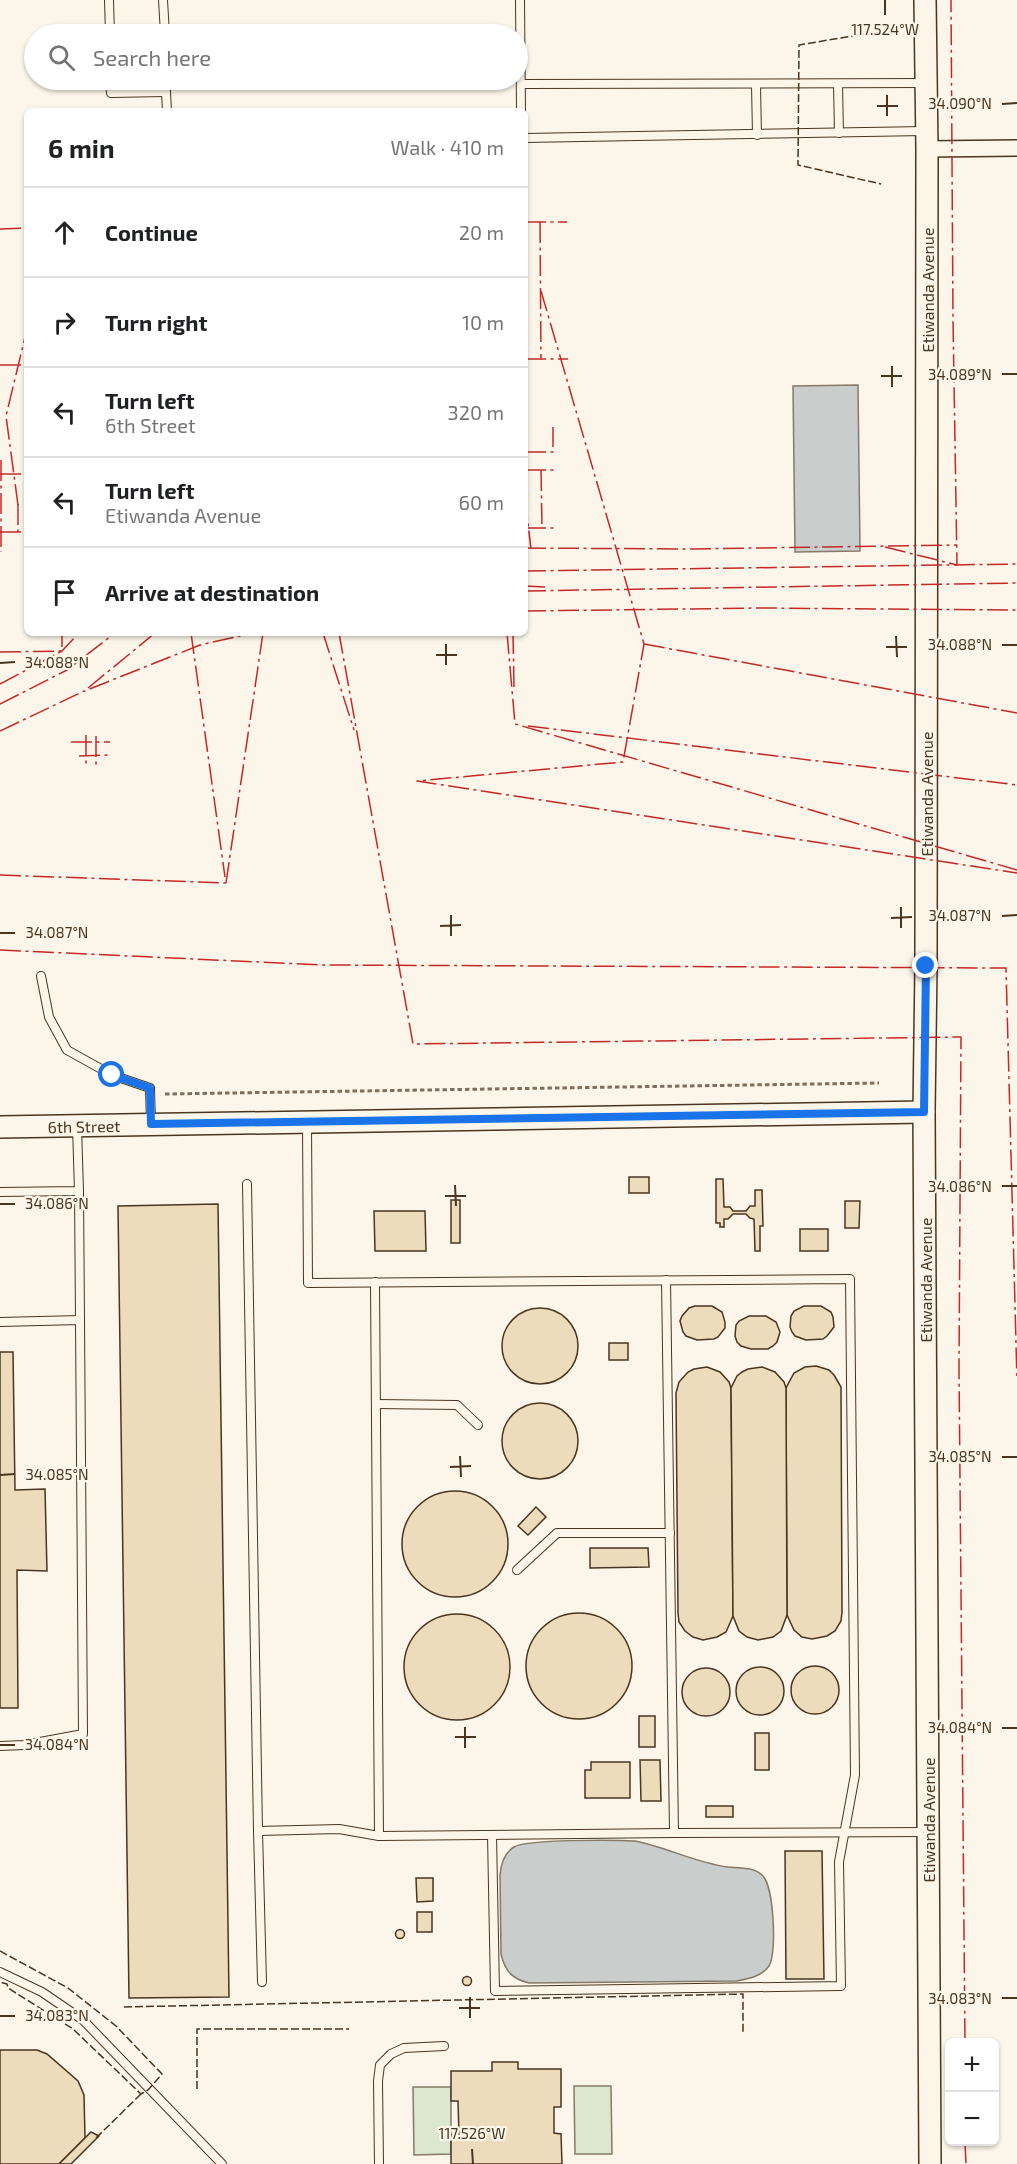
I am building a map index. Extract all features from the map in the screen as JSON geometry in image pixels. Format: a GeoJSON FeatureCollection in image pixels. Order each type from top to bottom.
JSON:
{"type":"FeatureCollection","features":[{"type":"Feature","properties":{"kind":"main road","name":"Etiwanda Avenue"},"geometry":{"type":"LineString","coordinates":[[925,0],[927,140],[924,1112],[930,2164]]}},
{"type":"Feature","properties":{"kind":"main road","name":"6th Street"},"geometry":{"type":"LineString","coordinates":[[0,1127],[308,1120],[924,1112]]}},
{"type":"Feature","properties":{"kind":"street"},"geometry":{"type":"LineString","coordinates":[[927,140],[1017,148]]}},
{"type":"Feature","properties":{"kind":"lane"},"geometry":{"type":"LineString","coordinates":[[109,0],[110,24]]}},
{"type":"Feature","properties":{"kind":"lane"},"geometry":{"type":"LineString","coordinates":[[164,0],[165,24]]}},
{"type":"Feature","properties":{"kind":"lane"},"geometry":{"type":"LineString","coordinates":[[520,0],[520,24]]}},
{"type":"Feature","properties":{"kind":"lane"},"geometry":{"type":"LineString","coordinates":[[528,84],[926,83]]}},
{"type":"Feature","properties":{"kind":"lane"},"geometry":{"type":"LineString","coordinates":[[838,84],[839,133]]}},
{"type":"Feature","properties":{"kind":"lane"},"geometry":{"type":"LineString","coordinates":[[756,85],[757,135]]}},
{"type":"Feature","properties":{"kind":"lane"},"geometry":{"type":"LineString","coordinates":[[111,90],[111,93],[166,92],[167,108]]}},
{"type":"Feature","properties":{"kind":"lane"},"geometry":{"type":"LineString","coordinates":[[521,90],[521,108]]}},
{"type":"Feature","properties":{"kind":"lane"},"geometry":{"type":"LineString","coordinates":[[528,138],[839,133],[927,140]]}},
{"type":"Feature","properties":{"kind":"lane"},"geometry":{"type":"LineString","coordinates":[[41,976],[49,1017],[67,1050],[112,1075],[150,1088],[151,1124]]}},
{"type":"Feature","properties":{"kind":"lane"},"geometry":{"type":"LineString","coordinates":[[308,1120],[308,1283],[850,1279],[855,1775],[839,1862],[842,1986],[495,1990],[492,1835]]}},
{"type":"Feature","properties":{"kind":"lane"},"geometry":{"type":"LineString","coordinates":[[0,1746],[24,1745],[83,1734],[79,1191],[76,1126]]}},
{"type":"Feature","properties":{"kind":"lane"},"geometry":{"type":"LineString","coordinates":[[247,1184],[262,1982]]}},
{"type":"Feature","properties":{"kind":"lane"},"geometry":{"type":"LineString","coordinates":[[0,1192],[79,1191]]}},
{"type":"Feature","properties":{"kind":"lane"},"geometry":{"type":"LineString","coordinates":[[666,1280],[674,1833]]}},
{"type":"Feature","properties":{"kind":"lane"},"geometry":{"type":"LineString","coordinates":[[375,1282],[379,1836]]}},
{"type":"Feature","properties":{"kind":"lane"},"geometry":{"type":"LineString","coordinates":[[0,1322],[80,1320]]}},
{"type":"Feature","properties":{"kind":"lane"},"geometry":{"type":"LineString","coordinates":[[376,1404],[457,1405],[478,1425]]}},
{"type":"Feature","properties":{"kind":"lane"},"geometry":{"type":"LineString","coordinates":[[517,1570],[557,1533],[670,1533]]}},
{"type":"Feature","properties":{"kind":"lane"},"geometry":{"type":"LineString","coordinates":[[258,1831],[339,1830],[379,1836],[928,1832]]}},
{"type":"Feature","properties":{"kind":"lane"},"geometry":{"type":"LineString","coordinates":[[0,1972],[42,1992],[83,2020],[222,2164]]}},
{"type":"Feature","properties":{"kind":"lane"},"geometry":{"type":"LineString","coordinates":[[379,2164],[378,2081],[380,2065],[391,2054],[404,2048],[444,2046]]}},
{"type":"Feature","properties":{"kind":"path"},"geometry":{"type":"LineString","coordinates":[[165,1094],[879,1083]]}},
{"type":"Feature","properties":{"kind":"green space"},"geometry":{"type":"Polygon","coordinates":[[[574,2086],[611,2086],[612,2154],[575,2154],[574,2086]]]}},
{"type":"Feature","properties":{"kind":"green space"},"geometry":{"type":"Polygon","coordinates":[[[413,2087],[451,2087],[451,2154],[414,2155],[413,2087]]]}},
{"type":"Feature","properties":{"kind":"shaded area"},"geometry":{"type":"Polygon","coordinates":[[[858,385],[860,551],[795,552],[793,386],[858,385]]]}},
{"type":"Feature","properties":{"kind":"shaded area"},"geometry":{"type":"Polygon","coordinates":[[[635,1841],[716,1865],[751,1869],[763,1876],[770,1893],[774,1935],[771,1959],[766,1970],[754,1977],[736,1981],[529,1983],[510,1973],[501,1954],[500,1875],[502,1863],[508,1852],[522,1844],[635,1841]]]}},
{"type":"Feature","properties":{"kind":"building"},"geometry":{"type":"Polygon","coordinates":[[[629,1177],[649,1177],[649,1193],[629,1193],[629,1177]]]}},
{"type":"Feature","properties":{"kind":"building"},"geometry":{"type":"Polygon","coordinates":[[[716,1179],[723,1179],[724,1207],[730,1207],[733,1211],[746,1211],[750,1206],[755,1206],[755,1190],[762,1190],[763,1226],[760,1226],[760,1251],[755,1251],[754,1219],[746,1214],[733,1214],[728,1219],[724,1219],[724,1227],[716,1223],[716,1179]]]}},
{"type":"Feature","properties":{"kind":"building"},"geometry":{"type":"Polygon","coordinates":[[[451,1200],[460,1200],[460,1243],[451,1243],[451,1200]]]}},
{"type":"Feature","properties":{"kind":"building"},"geometry":{"type":"Polygon","coordinates":[[[845,1201],[860,1201],[859,1228],[845,1228],[845,1201]]]}},
{"type":"Feature","properties":{"kind":"building"},"geometry":{"type":"Polygon","coordinates":[[[218,1204],[229,1997],[129,1998],[118,1206],[218,1204]]]}},
{"type":"Feature","properties":{"kind":"building"},"geometry":{"type":"Polygon","coordinates":[[[374,1211],[425,1211],[426,1251],[375,1251],[374,1211]]]}},
{"type":"Feature","properties":{"kind":"building"},"geometry":{"type":"Polygon","coordinates":[[[800,1229],[828,1229],[828,1251],[800,1251],[800,1229]]]}},
{"type":"Feature","properties":{"kind":"building"},"geometry":{"type":"Polygon","coordinates":[[[712,1306],[722,1312],[725,1328],[718,1337],[697,1340],[686,1336],[683,1332],[680,1321],[682,1316],[689,1308],[712,1306]]]}},
{"type":"Feature","properties":{"kind":"building"},"geometry":{"type":"Polygon","coordinates":[[[804,1306],[821,1306],[831,1312],[834,1327],[823,1339],[806,1340],[795,1336],[792,1332],[791,1316],[794,1311],[804,1306]]]}},
{"type":"Feature","properties":{"kind":"building"},"geometry":{"type":"Polygon","coordinates":[[[540,1308],[555,1311],[567,1319],[575,1331],[578,1346],[575,1361],[567,1373],[555,1381],[540,1384],[525,1381],[513,1373],[505,1361],[502,1346],[505,1331],[513,1319],[525,1311],[540,1308]]]}},
{"type":"Feature","properties":{"kind":"building"},"geometry":{"type":"Polygon","coordinates":[[[749,1316],[766,1316],[776,1322],[780,1332],[773,1346],[768,1349],[751,1349],[737,1342],[736,1325],[749,1316]]]}},
{"type":"Feature","properties":{"kind":"building"},"geometry":{"type":"Polygon","coordinates":[[[609,1343],[628,1343],[628,1360],[609,1360],[609,1343]]]}},
{"type":"Feature","properties":{"kind":"building"},"geometry":{"type":"Polygon","coordinates":[[[0,1352],[13,1352],[15,1490],[45,1489],[47,1571],[17,1570],[18,1708],[0,1708],[0,1352]]]}},
{"type":"Feature","properties":{"kind":"building"},"geometry":{"type":"Polygon","coordinates":[[[816,1366],[829,1370],[841,1387],[842,1612],[841,1621],[835,1631],[827,1636],[812,1639],[802,1637],[794,1630],[787,1615],[786,1388],[794,1373],[805,1367],[816,1366]]]}},
{"type":"Feature","properties":{"kind":"building"},"geometry":{"type":"Polygon","coordinates":[[[707,1367],[720,1372],[731,1388],[733,1616],[726,1632],[703,1640],[685,1631],[679,1622],[678,1613],[676,1393],[679,1382],[688,1372],[707,1367]]]}},
{"type":"Feature","properties":{"kind":"building"},"geometry":{"type":"Polygon","coordinates":[[[762,1367],[775,1372],[786,1388],[787,1615],[781,1631],[773,1637],[758,1640],[747,1637],[739,1631],[733,1616],[731,1388],[737,1376],[742,1372],[762,1367]]]}},
{"type":"Feature","properties":{"kind":"building"},"geometry":{"type":"Polygon","coordinates":[[[540,1403],[555,1406],[567,1414],[575,1426],[578,1441],[575,1456],[567,1468],[555,1476],[540,1479],[525,1476],[513,1468],[505,1456],[502,1441],[505,1426],[513,1414],[525,1406],[540,1403]]]}},
{"type":"Feature","properties":{"kind":"building"},"geometry":{"type":"Polygon","coordinates":[[[455,1491],[475,1495],[493,1506],[504,1524],[508,1544],[504,1564],[493,1582],[475,1593],[455,1597],[435,1593],[417,1582],[406,1564],[402,1544],[406,1524],[417,1506],[435,1495],[455,1491]]]}},
{"type":"Feature","properties":{"kind":"building"},"geometry":{"type":"Polygon","coordinates":[[[536,1507],[546,1517],[528,1535],[518,1526],[536,1507]]]}},
{"type":"Feature","properties":{"kind":"building"},"geometry":{"type":"Polygon","coordinates":[[[590,1548],[648,1548],[649,1567],[590,1568],[590,1548]]]}},
{"type":"Feature","properties":{"kind":"building"},"geometry":{"type":"Polygon","coordinates":[[[579,1613],[599,1617],[617,1628],[628,1646],[632,1666],[628,1686],[617,1704],[599,1715],[579,1719],[559,1715],[541,1704],[530,1686],[526,1666],[530,1646],[541,1628],[559,1617],[579,1613]]]}},
{"type":"Feature","properties":{"kind":"building"},"geometry":{"type":"Polygon","coordinates":[[[457,1614],[477,1618],[495,1629],[506,1647],[510,1667],[506,1687],[495,1705],[477,1716],[457,1720],[437,1716],[419,1705],[408,1687],[404,1667],[408,1647],[419,1629],[437,1618],[457,1614]]]}},
{"type":"Feature","properties":{"kind":"building"},"geometry":{"type":"Polygon","coordinates":[[[810,1666],[820,1666],[832,1673],[839,1685],[839,1695],[832,1707],[820,1714],[810,1714],[795,1703],[791,1695],[791,1685],[802,1670],[810,1666]]]}},
{"type":"Feature","properties":{"kind":"building"},"geometry":{"type":"Polygon","coordinates":[[[755,1667],[765,1667],[777,1674],[784,1686],[784,1696],[777,1708],[765,1715],[755,1715],[740,1704],[736,1696],[736,1686],[747,1671],[755,1667]]]}},
{"type":"Feature","properties":{"kind":"building"},"geometry":{"type":"Polygon","coordinates":[[[701,1668],[711,1668],[723,1675],[730,1687],[730,1697],[723,1709],[711,1716],[701,1716],[686,1705],[682,1697],[682,1687],[693,1672],[701,1668]]]}},
{"type":"Feature","properties":{"kind":"building"},"geometry":{"type":"Polygon","coordinates":[[[639,1716],[655,1716],[655,1747],[639,1747],[639,1716]]]}},
{"type":"Feature","properties":{"kind":"building"},"geometry":{"type":"Polygon","coordinates":[[[755,1733],[769,1733],[769,1770],[755,1770],[755,1733]]]}},
{"type":"Feature","properties":{"kind":"building"},"geometry":{"type":"Polygon","coordinates":[[[640,1760],[660,1760],[661,1801],[641,1801],[640,1760]]]}},
{"type":"Feature","properties":{"kind":"building"},"geometry":{"type":"Polygon","coordinates":[[[591,1762],[630,1762],[630,1798],[585,1798],[585,1770],[591,1770],[591,1762]]]}},
{"type":"Feature","properties":{"kind":"building"},"geometry":{"type":"Polygon","coordinates":[[[706,1806],[733,1806],[733,1817],[706,1817],[706,1806]]]}},
{"type":"Feature","properties":{"kind":"building"},"geometry":{"type":"Polygon","coordinates":[[[785,1851],[822,1851],[824,1979],[786,1979],[785,1851]]]}},
{"type":"Feature","properties":{"kind":"building"},"geometry":{"type":"Polygon","coordinates":[[[416,1878],[433,1878],[433,1901],[417,1902],[416,1878]]]}},
{"type":"Feature","properties":{"kind":"building"},"geometry":{"type":"Polygon","coordinates":[[[417,1912],[432,1912],[432,1932],[417,1932],[417,1912]]]}},
{"type":"Feature","properties":{"kind":"building"},"geometry":{"type":"Polygon","coordinates":[[[400,1930],[404,1934],[400,1938],[396,1934],[400,1930]]]}},
{"type":"Feature","properties":{"kind":"building"},"geometry":{"type":"Polygon","coordinates":[[[467,1977],[471,1981],[467,1985],[463,1981],[467,1977]]]}},
{"type":"Feature","properties":{"kind":"building"},"geometry":{"type":"Polygon","coordinates":[[[0,2050],[37,2050],[47,2054],[78,2081],[84,2095],[85,2138],[59,2164],[0,2164],[0,2050]]]}},
{"type":"Feature","properties":{"kind":"building"},"geometry":{"type":"Polygon","coordinates":[[[492,2062],[518,2062],[518,2069],[561,2069],[561,2107],[554,2107],[554,2133],[561,2134],[562,2164],[451,2164],[451,2135],[459,2135],[458,2101],[451,2101],[451,2071],[492,2071],[492,2062]]]}},
{"type":"Feature","properties":{"kind":"building"},"geometry":{"type":"Polygon","coordinates":[[[91,2132],[99,2136],[71,2164],[59,2164],[91,2132]]]}},
{"type":"Feature","properties":{"kind":"fence"},"geometry":{"type":"LineString","coordinates":[[870,33],[799,45],[798,165],[881,184]]}},
{"type":"Feature","properties":{"kind":"fence"},"geometry":{"type":"LineString","coordinates":[[0,1951],[68,1988],[116,2026],[162,2074],[148,2090],[141,2094],[73,2029],[8,1988],[7,1984],[0,1982]]}},
{"type":"Feature","properties":{"kind":"fence"},"geometry":{"type":"LineString","coordinates":[[124,2007],[743,1994],[743,2032]]}},
{"type":"Feature","properties":{"kind":"fence"},"geometry":{"type":"LineString","coordinates":[[197,2089],[197,2029],[349,2029]]}},
{"type":"Feature","properties":{"kind":"fence"},"geometry":{"type":"LineString","coordinates":[[96,2138],[141,2094]]}},
{"type":"Feature","properties":{"kind":"power"},"geometry":{"type":"LineString","coordinates":[[885,547],[957,565],[951,0]]}},
{"type":"Feature","properties":{"kind":"power"},"geometry":{"type":"LineString","coordinates":[[528,222],[567,222]]}},
{"type":"Feature","properties":{"kind":"power"},"geometry":{"type":"LineString","coordinates":[[540,222],[541,359]]}},
{"type":"Feature","properties":{"kind":"power"},"geometry":{"type":"LineString","coordinates":[[0,229],[24,228]]}},
{"type":"Feature","properties":{"kind":"power"},"geometry":{"type":"LineString","coordinates":[[541,291],[644,644],[623,762],[417,781],[1017,873]]}},
{"type":"Feature","properties":{"kind":"power"},"geometry":{"type":"LineString","coordinates":[[18,505],[6,416],[24,341]]}},
{"type":"Feature","properties":{"kind":"power"},"geometry":{"type":"LineString","coordinates":[[528,359],[568,359]]}},
{"type":"Feature","properties":{"kind":"power"},"geometry":{"type":"LineString","coordinates":[[0,365],[24,365]]}},
{"type":"Feature","properties":{"kind":"power"},"geometry":{"type":"LineString","coordinates":[[528,452],[553,452],[553,427]]}},
{"type":"Feature","properties":{"kind":"power"},"geometry":{"type":"LineString","coordinates":[[1,460],[1,552]]}},
{"type":"Feature","properties":{"kind":"power"},"geometry":{"type":"LineString","coordinates":[[528,470],[555,470]]}},
{"type":"Feature","properties":{"kind":"power"},"geometry":{"type":"LineString","coordinates":[[541,470],[542,528]]}},
{"type":"Feature","properties":{"kind":"power"},"geometry":{"type":"LineString","coordinates":[[0,474],[24,474]]}},
{"type":"Feature","properties":{"kind":"power"},"geometry":{"type":"LineString","coordinates":[[18,504],[18,532]]}},
{"type":"Feature","properties":{"kind":"power"},"geometry":{"type":"LineString","coordinates":[[528,524],[531,549]]}},
{"type":"Feature","properties":{"kind":"power"},"geometry":{"type":"LineString","coordinates":[[528,528],[556,528]]}},
{"type":"Feature","properties":{"kind":"power"},"geometry":{"type":"LineString","coordinates":[[0,532],[24,532]]}},
{"type":"Feature","properties":{"kind":"power"},"geometry":{"type":"LineString","coordinates":[[528,548],[689,549],[957,545]]}},
{"type":"Feature","properties":{"kind":"power"},"geometry":{"type":"LineString","coordinates":[[528,571],[1017,564]]}},
{"type":"Feature","properties":{"kind":"power"},"geometry":{"type":"LineString","coordinates":[[528,591],[1017,583]]}},
{"type":"Feature","properties":{"kind":"power"},"geometry":{"type":"LineString","coordinates":[[528,586],[545,587]]}},
{"type":"Feature","properties":{"kind":"power"},"geometry":{"type":"LineString","coordinates":[[528,611],[761,608],[1017,610]]}},
{"type":"Feature","properties":{"kind":"power"},"geometry":{"type":"LineString","coordinates":[[0,652],[62,651],[62,636]]}},
{"type":"Feature","properties":{"kind":"power"},"geometry":{"type":"LineString","coordinates":[[0,684],[62,651],[76,636]]}},
{"type":"Feature","properties":{"kind":"power"},"geometry":{"type":"LineString","coordinates":[[0,704],[67,670],[111,636]]}},
{"type":"Feature","properties":{"kind":"power"},"geometry":{"type":"LineString","coordinates":[[88,688],[151,636]]}},
{"type":"Feature","properties":{"kind":"power"},"geometry":{"type":"LineString","coordinates":[[191,636],[225,877]]}},
{"type":"Feature","properties":{"kind":"power"},"geometry":{"type":"LineString","coordinates":[[0,731],[82,692],[200,645],[240,636]]}},
{"type":"Feature","properties":{"kind":"power"},"geometry":{"type":"LineString","coordinates":[[226,883],[263,636]]}},
{"type":"Feature","properties":{"kind":"power"},"geometry":{"type":"LineString","coordinates":[[324,636],[354,730]]}},
{"type":"Feature","properties":{"kind":"power"},"geometry":{"type":"LineString","coordinates":[[340,636],[413,1044],[961,1037],[959,1369],[965,2038]]}},
{"type":"Feature","properties":{"kind":"power"},"geometry":{"type":"LineString","coordinates":[[507,636],[515,724],[1017,870]]}},
{"type":"Feature","properties":{"kind":"power"},"geometry":{"type":"LineString","coordinates":[[513,636],[514,687]]}},
{"type":"Feature","properties":{"kind":"power"},"geometry":{"type":"LineString","coordinates":[[644,644],[1017,713]]}},
{"type":"Feature","properties":{"kind":"power"},"geometry":{"type":"LineString","coordinates":[[528,726],[1017,785]]}},
{"type":"Feature","properties":{"kind":"power"},"geometry":{"type":"LineString","coordinates":[[86,735],[86,764]]}},
{"type":"Feature","properties":{"kind":"power"},"geometry":{"type":"LineString","coordinates":[[96,736],[96,765]]}},
{"type":"Feature","properties":{"kind":"power"},"geometry":{"type":"LineString","coordinates":[[71,742],[110,742]]}},
{"type":"Feature","properties":{"kind":"power"},"geometry":{"type":"LineString","coordinates":[[79,756],[111,755]]}},
{"type":"Feature","properties":{"kind":"power"},"geometry":{"type":"LineString","coordinates":[[0,875],[226,883]]}},
{"type":"Feature","properties":{"kind":"power"},"geometry":{"type":"LineString","coordinates":[[0,950],[324,965],[1006,968],[1017,1380]]}},
{"type":"Feature","properties":{"kind":"power"},"geometry":{"type":"LineString","coordinates":[[965,2146],[966,2164]]}},
{"type":"Feature","properties":{"kind":"route"},"geometry":{"type":"LineString","coordinates":[[112,1075],[150,1088],[151,1124],[924,1112],[926,966]]}}]}
